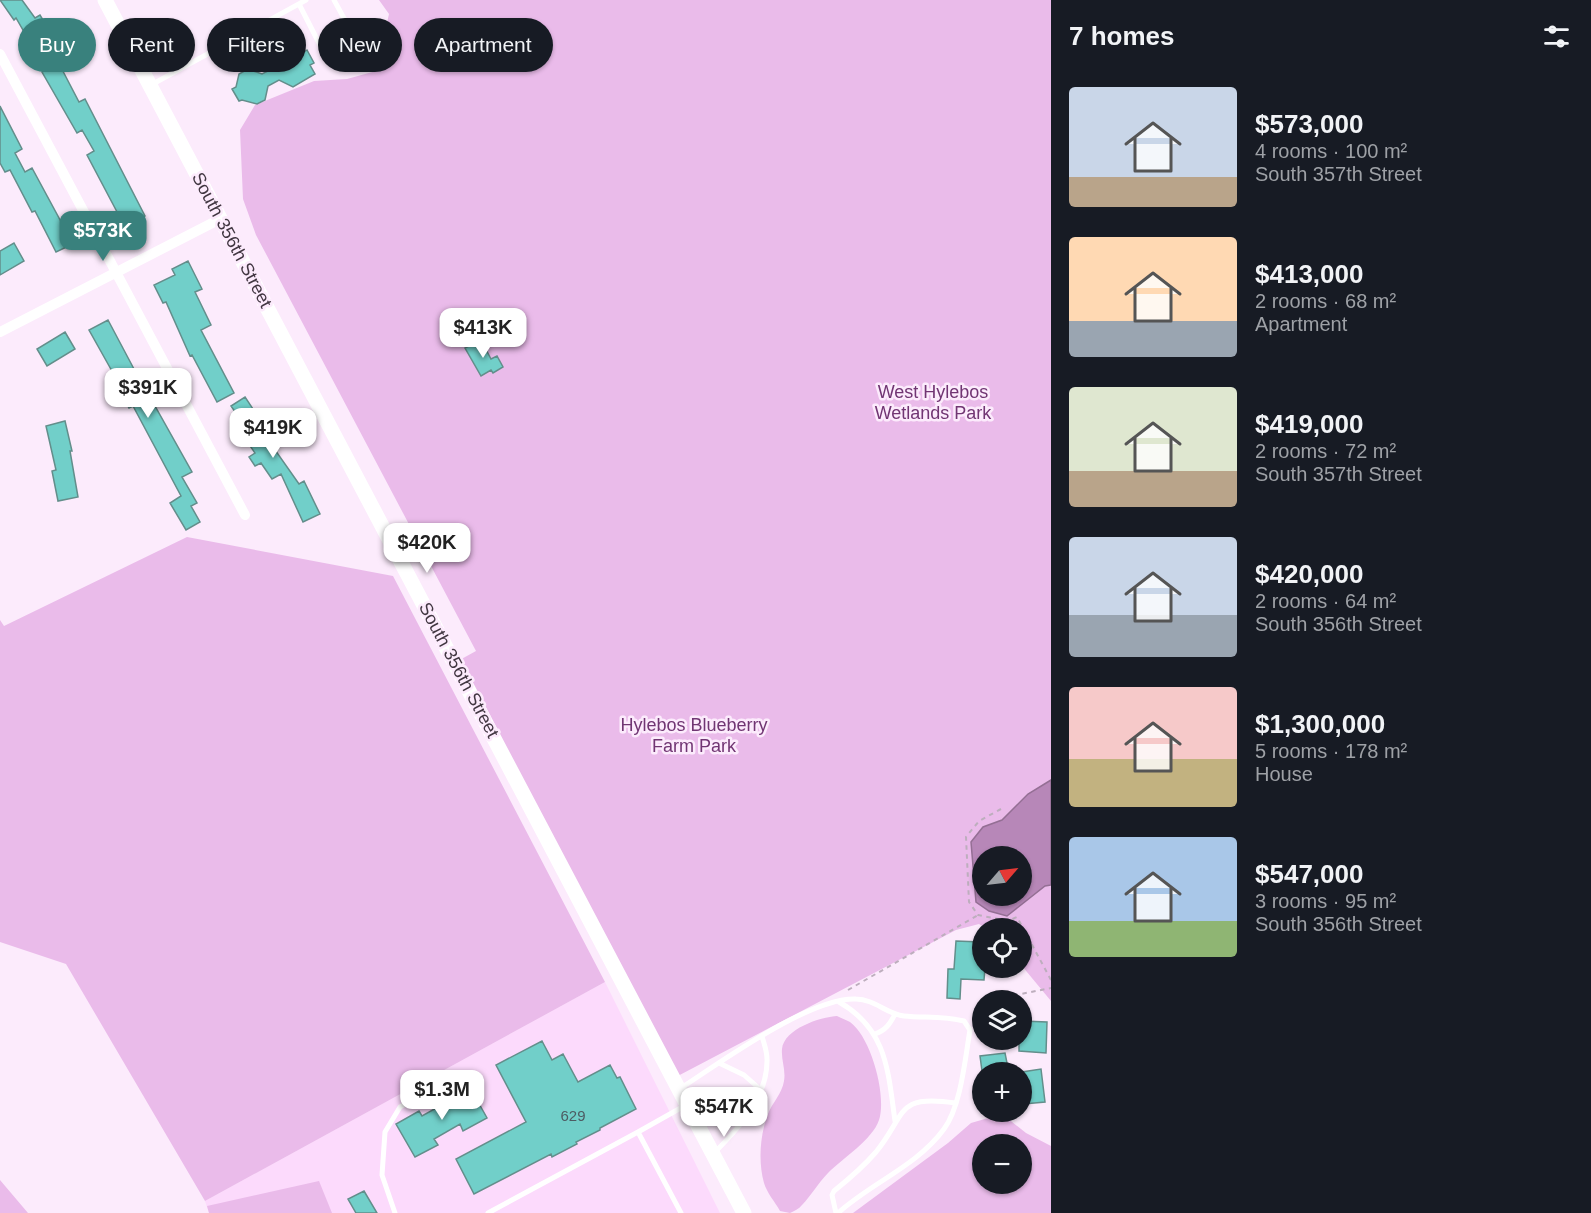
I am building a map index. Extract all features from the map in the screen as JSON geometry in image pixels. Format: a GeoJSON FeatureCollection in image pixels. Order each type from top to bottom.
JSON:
{"type":"FeatureCollection","features":[{"type":"Feature","properties":{"kind":"main road","name":"South 356th Street"},"geometry":{"type":"LineString","coordinates":[[105,0],[744,1213]]}},
{"type":"Feature","properties":{"kind":"street"},"geometry":{"type":"LineString","coordinates":[[0,54],[245,515]]}},
{"type":"Feature","properties":{"kind":"street"},"geometry":{"type":"LineString","coordinates":[[0,332],[220,219]]}},
{"type":"Feature","properties":{"kind":"lane"},"geometry":{"type":"LineString","coordinates":[[150,85],[306,0]]}},
{"type":"Feature","properties":{"kind":"lane"},"geometry":{"type":"LineString","coordinates":[[299,4],[322,49],[333,54],[357,42],[334,0]]}},
{"type":"Feature","properties":{"kind":"lane"},"geometry":{"type":"LineString","coordinates":[[679,1088],[762,1036],[822,1004],[857,999],[879,1005],[902,1016],[948,1017],[964,1021],[970,1030],[955,1103],[944,1128],[915,1158],[837,1213],[832,1196],[834,1191],[876,1151],[903,1111],[918,1102],[932,1100],[955,1103]]}},
{"type":"Feature","properties":{"kind":"lane"},"geometry":{"type":"LineString","coordinates":[[839,1002],[861,1017],[875,1034],[888,1067],[895,1122]]}},
{"type":"Feature","properties":{"kind":"lane"},"geometry":{"type":"LineString","coordinates":[[875,1034],[890,1025],[895,1014]]}},
{"type":"Feature","properties":{"kind":"lane"},"geometry":{"type":"LineString","coordinates":[[713,1153],[746,1117],[764,1085],[767,1056],[762,1036]]}},
{"type":"Feature","properties":{"kind":"lane"},"geometry":{"type":"LineString","coordinates":[[719,1063],[744,1075],[760,1090]]}},
{"type":"Feature","properties":{"kind":"lane"},"geometry":{"type":"LineString","coordinates":[[395,1213],[382,1175],[385,1132],[400,1107],[446,1082]]}},
{"type":"Feature","properties":{"kind":"lane"},"geometry":{"type":"LineString","coordinates":[[488,1213],[687,1104]]}},
{"type":"Feature","properties":{"kind":"lane"},"geometry":{"type":"LineString","coordinates":[[638,1132],[681,1213]]}},
{"type":"Feature","properties":{"kind":"path"},"geometry":{"type":"LineString","coordinates":[[978,915],[969,902],[966,837],[979,821],[1001,809]]}},
{"type":"Feature","properties":{"kind":"path"},"geometry":{"type":"LineString","coordinates":[[843,992],[978,915],[1008,921],[1017,917],[1051,980]]}},
{"type":"Feature","properties":{"kind":"path"},"geometry":{"type":"LineString","coordinates":[[1032,992],[1051,988]]}},
{"type":"Feature","properties":{"kind":"shaded area"},"geometry":{"type":"Polygon","coordinates":[[[1051,780],[1051,885],[1045,886],[1032,896],[1032,846],[972,846],[972,854],[971,842],[983,827],[1002,820],[1028,794],[1051,780]]]}},
{"type":"Feature","properties":{"kind":"shaded area"},"geometry":{"type":"Polygon","coordinates":[[[982,906],[1020,906],[1007,916],[989,911],[982,906]]]}},
{"type":"Feature","properties":{"kind":"shaded area"},"geometry":{"type":"Polygon","coordinates":[[[605,982],[720,1213],[209,1213],[205,1201],[605,982]]]}},
{"type":"Feature","properties":{"kind":"green space"},"geometry":{"type":"Polygon","coordinates":[[[379,0],[1051,0],[1051,874],[1032,853],[1032,846],[1026,846],[1002,820],[983,827],[981,846],[972,846],[972,906],[985,906],[1007,916],[1020,906],[1032,906],[1032,896],[1045,886],[1051,885],[1051,1001],[1032,978],[1032,918],[972,918],[972,926],[956,930],[674,1078],[456,662],[476,651],[256,235],[243,199],[240,130],[255,105],[314,81],[347,79],[372,72],[402,72],[402,18],[388,18],[389,14],[379,0]]]}},
{"type":"Feature","properties":{"kind":"green space"},"geometry":{"type":"Polygon","coordinates":[[[187,537],[393,576],[605,982],[205,1201],[66,964],[0,942],[0,620],[4,626],[187,537]]]}},
{"type":"Feature","properties":{"kind":"green space"},"geometry":{"type":"Polygon","coordinates":[[[837,1016],[850,1022],[858,1030],[871,1053],[881,1097],[879,1120],[870,1134],[828,1173],[801,1206],[790,1213],[780,1211],[764,1183],[761,1157],[765,1122],[784,1081],[782,1049],[784,1042],[804,1025],[837,1016]]]}},
{"type":"Feature","properties":{"kind":"green space"},"geometry":{"type":"Polygon","coordinates":[[[974,1122],[1012,1122],[1028,1134],[972,1134],[972,1194],[1032,1194],[1032,1136],[1051,1146],[1051,1213],[853,1213],[974,1122]]]}},
{"type":"Feature","properties":{"kind":"green space"},"geometry":{"type":"Polygon","coordinates":[[[0,1180],[28,1213],[0,1213],[0,1180]]]}},
{"type":"Feature","properties":{"kind":"green space"},"geometry":{"type":"Polygon","coordinates":[[[319,1181],[332,1213],[209,1213],[207,1206],[319,1181]]]}},
{"type":"Feature","properties":{"kind":"building"},"geometry":{"type":"Polygon","coordinates":[[[0,0],[22,0],[35,18],[18,18],[18,21],[16,18],[14,20],[0,0]]]}},
{"type":"Feature","properties":{"kind":"building"},"geometry":{"type":"Polygon","coordinates":[[[307,50],[314,63],[310,65],[315,74],[293,87],[279,80],[268,86],[265,100],[257,104],[239,101],[232,89],[236,87],[239,74],[256,72],[262,74],[266,72],[306,72],[307,50]]]}},
{"type":"Feature","properties":{"kind":"building"},"geometry":{"type":"Polygon","coordinates":[[[42,72],[63,72],[79,102],[85,99],[145,216],[125,227],[87,155],[94,151],[82,130],[77,133],[42,72]]]}},
{"type":"Feature","properties":{"kind":"building"},"geometry":{"type":"Polygon","coordinates":[[[0,106],[22,149],[15,153],[25,172],[32,168],[73,244],[56,252],[10,170],[5,172],[0,163],[0,106]]]}},
{"type":"Feature","properties":{"kind":"building"},"geometry":{"type":"Polygon","coordinates":[[[14,243],[24,261],[0,275],[0,251],[14,243]]]}},
{"type":"Feature","properties":{"kind":"building"},"geometry":{"type":"Polygon","coordinates":[[[188,261],[202,289],[195,292],[211,325],[201,330],[234,393],[217,402],[192,355],[190,356],[166,302],[163,303],[154,285],[175,275],[172,269],[188,261]]]}},
{"type":"Feature","properties":{"kind":"building"},"geometry":{"type":"Polygon","coordinates":[[[108,320],[143,386],[146,384],[152,396],[150,397],[192,472],[182,477],[197,503],[191,506],[200,522],[186,530],[170,503],[181,496],[133,406],[129,408],[120,391],[122,389],[89,330],[108,320]]]}},
{"type":"Feature","properties":{"kind":"building"},"geometry":{"type":"Polygon","coordinates":[[[65,332],[75,349],[47,366],[37,349],[65,332]]]}},
{"type":"Feature","properties":{"kind":"building"},"geometry":{"type":"Polygon","coordinates":[[[481,340],[491,359],[497,356],[503,367],[481,376],[465,348],[481,340]]]}},
{"type":"Feature","properties":{"kind":"building"},"geometry":{"type":"Polygon","coordinates":[[[245,397],[265,427],[261,430],[299,484],[304,481],[320,514],[303,522],[281,474],[272,479],[261,463],[255,466],[249,457],[255,453],[238,428],[244,425],[231,406],[245,397]]]}},
{"type":"Feature","properties":{"kind":"building"},"geometry":{"type":"Polygon","coordinates":[[[65,421],[72,451],[70,451],[78,497],[58,501],[52,471],[56,470],[46,426],[65,421]]]}},
{"type":"Feature","properties":{"kind":"building"},"geometry":{"type":"Polygon","coordinates":[[[956,941],[972,942],[972,978],[984,978],[984,980],[961,979],[960,999],[947,998],[948,969],[954,969],[956,941]]]}},
{"type":"Feature","properties":{"kind":"building"},"geometry":{"type":"Polygon","coordinates":[[[1032,1021],[1047,1022],[1046,1053],[1019,1051],[1032,1050],[1032,1021]]]}},
{"type":"Feature","properties":{"kind":"building"},"geometry":{"type":"Polygon","coordinates":[[[542,1041],[552,1060],[563,1054],[578,1082],[610,1065],[617,1078],[620,1077],[636,1109],[576,1142],[577,1144],[552,1157],[551,1154],[474,1194],[456,1159],[526,1122],[496,1065],[542,1041]]]}},
{"type":"Feature","properties":{"kind":"building"},"geometry":{"type":"Polygon","coordinates":[[[1005,1053],[1007,1062],[981,1062],[980,1056],[1005,1053]]]}},
{"type":"Feature","properties":{"kind":"building"},"geometry":{"type":"Polygon","coordinates":[[[1041,1069],[1045,1102],[1032,1103],[1032,1070],[1041,1069]]]}},
{"type":"Feature","properties":{"kind":"building"},"geometry":{"type":"Polygon","coordinates":[[[468,1084],[487,1118],[463,1131],[460,1124],[434,1139],[438,1145],[415,1157],[396,1124],[419,1111],[422,1116],[449,1101],[446,1096],[468,1084]]]}},
{"type":"Feature","properties":{"kind":"building"},"geometry":{"type":"Polygon","coordinates":[[[364,1191],[377,1213],[356,1213],[348,1199],[364,1191]]]}},
{"type":"Feature","properties":{"kind":"park label","name":"West Hylebos Wetlands Park"},"geometry":{"type":"Point","coordinates":[933,402]}},
{"type":"Feature","properties":{"kind":"park label","name":"Hylebos Blueberry Farm Park"},"geometry":{"type":"Point","coordinates":[694,735]}}]}
